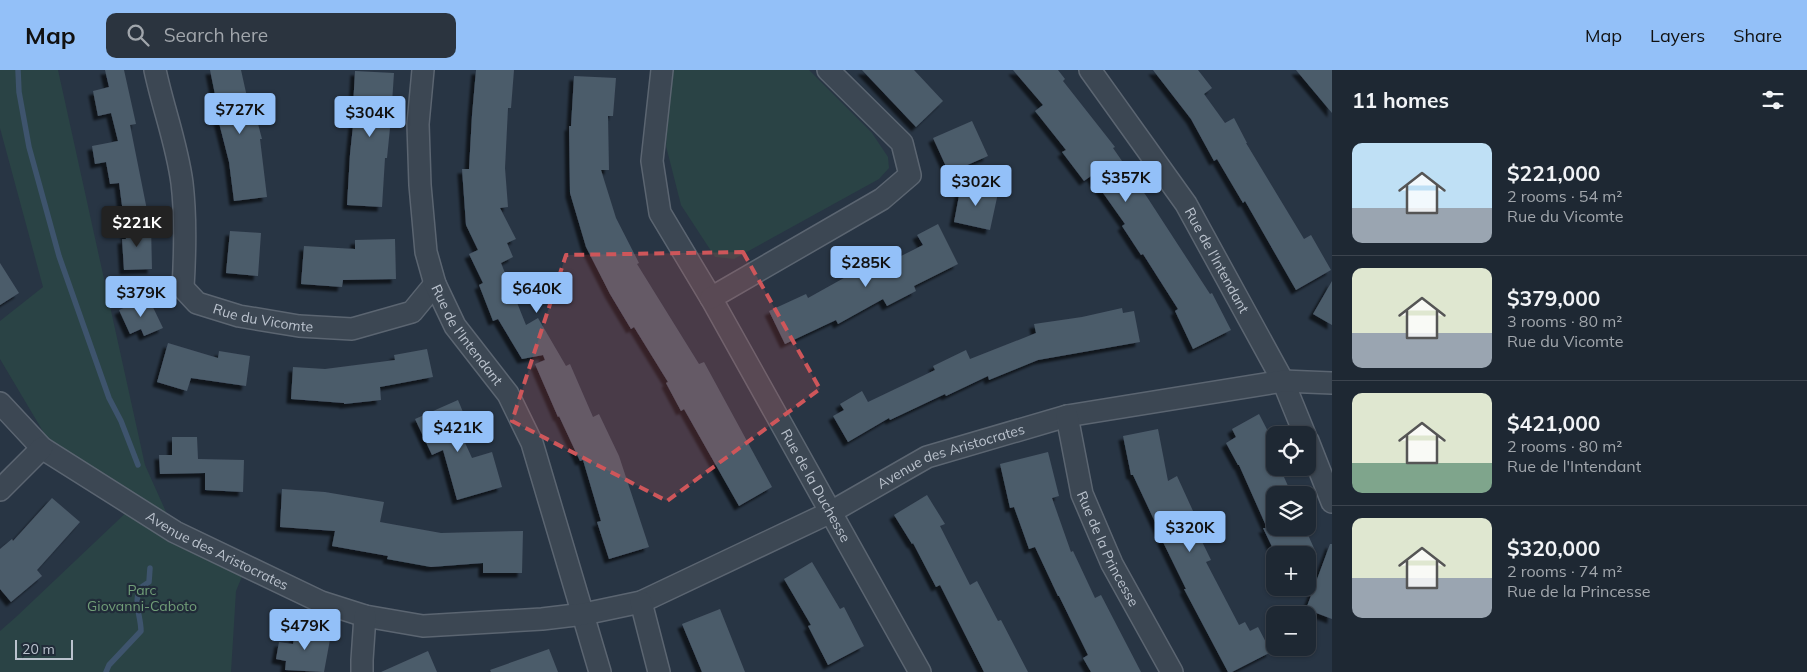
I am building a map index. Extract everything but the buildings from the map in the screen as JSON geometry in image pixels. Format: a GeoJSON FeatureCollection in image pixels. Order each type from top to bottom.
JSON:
{"type":"FeatureCollection","features":[{"type":"Feature","properties":{"kind":"street","name":"Rue du Vicomte"},"geometry":{"type":"LineString","coordinates":[[155,70],[171,130],[182,183],[184,288],[197,303],[248,317],[299,326],[352,329],[412,312],[435,284]]}},
{"type":"Feature","properties":{"kind":"street","name":"Rue de l'Intendant"},"geometry":{"type":"LineString","coordinates":[[424,70],[418,124],[420,185],[426,252],[435,284],[455,326],[508,394],[532,443],[584,614]]}},
{"type":"Feature","properties":{"kind":"street","name":"Rue de la Duchesse"},"geometry":{"type":"LineString","coordinates":[[662,70],[652,161],[660,213],[711,298],[920,672]]}},
{"type":"Feature","properties":{"kind":"street"},"geometry":{"type":"LineString","coordinates":[[711,298],[882,199],[910,175],[902,143],[828,70]]}},
{"type":"Feature","properties":{"kind":"street","name":"Rue de l'Intendant"},"geometry":{"type":"LineString","coordinates":[[1090,70],[1186,204],[1284,381]]}},
{"type":"Feature","properties":{"kind":"street"},"geometry":{"type":"LineString","coordinates":[[1284,381],[1302,426]]}},
{"type":"Feature","properties":{"kind":"street","name":"Avenue des Aristocrates"},"geometry":{"type":"LineString","coordinates":[[0,403],[42,448],[175,532],[321,602],[364,616],[423,626],[542,619],[584,614],[640,602],[831,512],[927,457],[1067,416],[1284,381],[1332,383]]}},
{"type":"Feature","properties":{"kind":"street","name":"Rue de la Princesse"},"geometry":{"type":"LineString","coordinates":[[1067,416],[1082,494],[1112,564],[1172,672]]}},
{"type":"Feature","properties":{"kind":"street"},"geometry":{"type":"LineString","coordinates":[[0,490],[42,448]]}},
{"type":"Feature","properties":{"kind":"street"},"geometry":{"type":"LineString","coordinates":[[1316,461],[1332,502]]}},
{"type":"Feature","properties":{"kind":"street"},"geometry":{"type":"LineString","coordinates":[[640,602],[659,672]]}},
{"type":"Feature","properties":{"kind":"street"},"geometry":{"type":"LineString","coordinates":[[584,614],[600,672]]}},
{"type":"Feature","properties":{"kind":"street"},"geometry":{"type":"LineString","coordinates":[[362,672],[364,616]]}},
{"type":"Feature","properties":{"kind":"highlighted area"},"geometry":{"type":"Polygon","coordinates":[[[743,252],[820,389],[667,501],[512,421],[566,255],[743,252]]]}},
{"type":"Feature","properties":{"kind":"green space","name":"Parc Giovanni-Caboto"},"geometry":{"type":"Polygon","coordinates":[[[0,70],[58,70],[145,465],[175,532],[246,567],[236,591],[231,672],[0,672],[0,631],[132,507],[60,460],[0,359],[0,321],[43,287],[0,128],[0,70]]]}},
{"type":"Feature","properties":{"kind":"green space"},"geometry":{"type":"Polygon","coordinates":[[[671,70],[809,70],[872,133],[888,157],[889,168],[879,179],[734,259],[715,257],[681,205],[666,146],[671,70]]]}},
{"type":"Feature","properties":{"kind":"waterway"},"geometry":{"type":"LineString","coordinates":[[18,70],[19,92],[29,147],[59,256],[109,398],[121,421],[138,465]]}},
{"type":"Feature","properties":{"kind":"waterway"},"geometry":{"type":"LineString","coordinates":[[106,672],[109,665],[141,631],[137,599],[140,588],[149,582],[150,568]]}}]}
